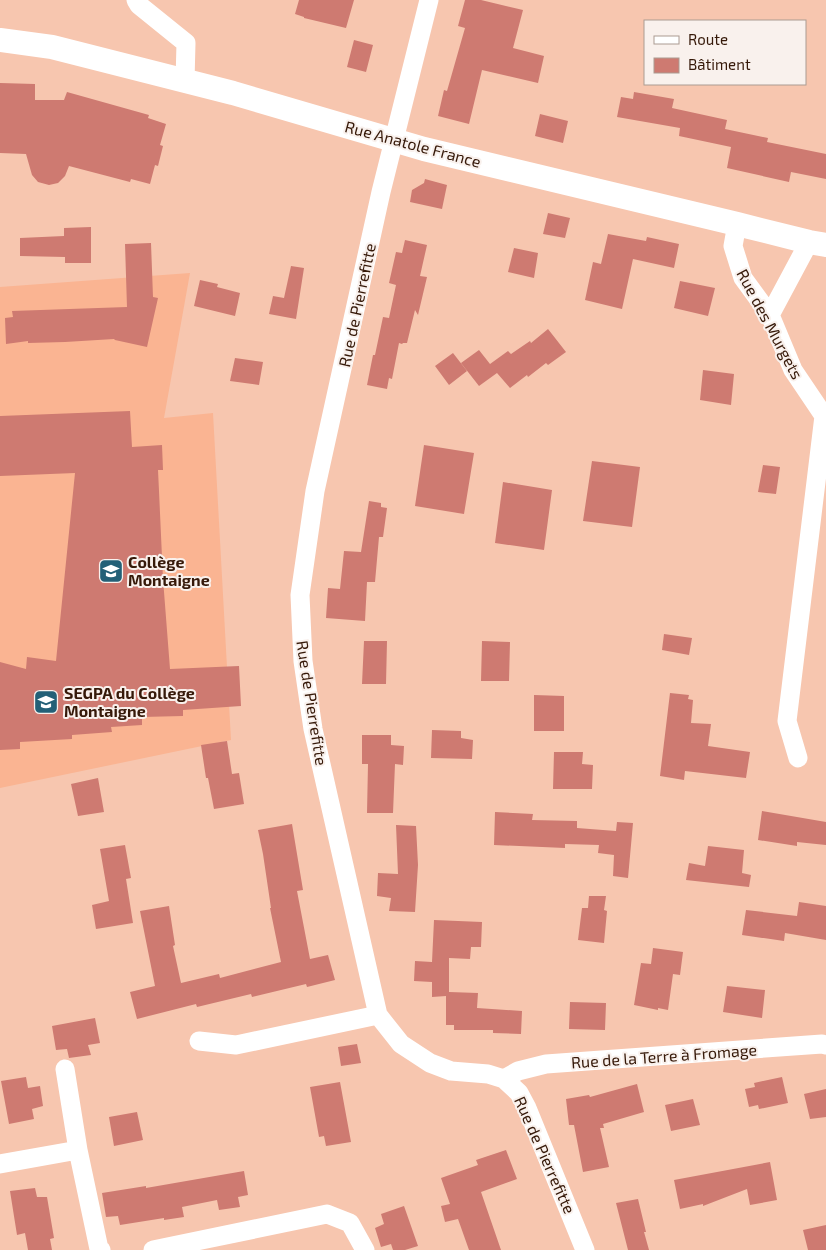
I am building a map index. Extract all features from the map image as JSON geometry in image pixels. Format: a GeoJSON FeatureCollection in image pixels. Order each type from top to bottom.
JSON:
{"type":"FeatureCollection","features":[{"type":"Feature","properties":{"kind":"street"},"geometry":{"type":"LineString","coordinates":[[136,0],[139,5],[186,43],[185,81]]}},
{"type":"Feature","properties":{"kind":"street","name":"Rue de Pierrefitte"},"geometry":{"type":"LineString","coordinates":[[429,0],[381,192],[315,491],[300,595],[303,661],[313,729],[378,1015],[401,1044],[430,1064],[451,1071],[488,1074],[504,1079],[519,1093],[527,1108],[585,1250]]}},
{"type":"Feature","properties":{"kind":"street","name":"Rue Anatole France"},"geometry":{"type":"LineString","coordinates":[[0,40],[52,47],[242,96],[394,141],[818,244]]}},
{"type":"Feature","properties":{"kind":"street","name":"Rue des Murgets"},"geometry":{"type":"LineString","coordinates":[[738,224],[733,246],[743,278],[770,315],[793,370],[825,416]]}},
{"type":"Feature","properties":{"kind":"street"},"geometry":{"type":"LineString","coordinates":[[770,315],[818,244]]}},
{"type":"Feature","properties":{"kind":"street"},"geometry":{"type":"LineString","coordinates":[[798,758],[787,721],[825,416]]}},
{"type":"Feature","properties":{"kind":"street"},"geometry":{"type":"LineString","coordinates":[[199,1042],[236,1045],[378,1015]]}},
{"type":"Feature","properties":{"kind":"street","name":"Rue de la Terre à Fromage"},"geometry":{"type":"LineString","coordinates":[[504,1079],[518,1071],[546,1064],[826,1045]]}},
{"type":"Feature","properties":{"kind":"street"},"geometry":{"type":"LineString","coordinates":[[65,1069],[78,1150],[99,1249],[101,1250]]}},
{"type":"Feature","properties":{"kind":"street"},"geometry":{"type":"LineString","coordinates":[[0,1164],[78,1150]]}},
{"type":"Feature","properties":{"kind":"street"},"geometry":{"type":"LineString","coordinates":[[154,1250],[327,1214],[350,1223],[365,1250]]}},
{"type":"Feature","properties":{"kind":"shaded area","name":"Collège Montaigne"},"geometry":{"type":"Polygon","coordinates":[[[190,273],[164,418],[213,413],[231,740],[0,788],[0,287],[190,273]]]}},
{"type":"Feature","properties":{"kind":"building"},"geometry":{"type":"Polygon","coordinates":[[[299,0],[354,0],[346,28],[295,14],[299,0]]]}},
{"type":"Feature","properties":{"kind":"building"},"geometry":{"type":"Polygon","coordinates":[[[465,0],[481,0],[523,10],[513,48],[544,56],[538,83],[482,70],[469,124],[438,116],[444,90],[447,91],[465,28],[458,26],[465,0]]]}},
{"type":"Feature","properties":{"kind":"building"},"geometry":{"type":"Polygon","coordinates":[[[354,40],[373,45],[366,72],[347,67],[354,40]]]}},
{"type":"Feature","properties":{"kind":"building"},"geometry":{"type":"Polygon","coordinates":[[[0,83],[35,84],[35,100],[64,100],[67,92],[149,115],[148,118],[166,124],[160,145],[163,146],[158,166],[155,165],[150,184],[131,179],[130,182],[69,166],[65,176],[58,183],[49,185],[38,182],[32,175],[26,154],[0,153],[0,83]]]}},
{"type":"Feature","properties":{"kind":"building"},"geometry":{"type":"Polygon","coordinates":[[[634,92],[674,99],[672,108],[727,120],[725,129],[768,138],[767,142],[826,154],[826,179],[791,172],[789,182],[727,168],[731,147],[679,136],[680,128],[617,117],[621,97],[633,99],[634,92]]]}},
{"type":"Feature","properties":{"kind":"building"},"geometry":{"type":"Polygon","coordinates":[[[540,114],[568,121],[563,143],[535,136],[540,114]]]}},
{"type":"Feature","properties":{"kind":"building"},"geometry":{"type":"Polygon","coordinates":[[[425,179],[447,185],[442,209],[410,202],[412,190],[424,183],[425,179]]]}},
{"type":"Feature","properties":{"kind":"building"},"geometry":{"type":"Polygon","coordinates":[[[548,213],[570,218],[565,238],[543,234],[548,213]]]}},
{"type":"Feature","properties":{"kind":"building"},"geometry":{"type":"Polygon","coordinates":[[[91,227],[91,263],[65,263],[65,257],[20,256],[20,238],[64,236],[64,228],[91,227]]]}},
{"type":"Feature","properties":{"kind":"building"},"geometry":{"type":"Polygon","coordinates":[[[608,234],[646,241],[647,237],[679,244],[674,268],[633,259],[622,309],[585,300],[593,262],[601,264],[608,234]]]}},
{"type":"Feature","properties":{"kind":"building"},"geometry":{"type":"Polygon","coordinates":[[[405,240],[427,245],[420,276],[427,277],[418,315],[415,310],[407,343],[399,343],[392,379],[389,378],[387,389],[367,385],[383,317],[389,318],[396,285],[389,283],[396,252],[402,253],[405,240]]]}},
{"type":"Feature","properties":{"kind":"building"},"geometry":{"type":"Polygon","coordinates":[[[151,243],[153,297],[158,298],[147,347],[114,339],[28,343],[28,341],[6,344],[5,318],[13,317],[12,311],[127,307],[125,244],[151,243]]]}},
{"type":"Feature","properties":{"kind":"building"},"geometry":{"type":"Polygon","coordinates":[[[514,248],[538,253],[534,278],[508,272],[514,248]]]}},
{"type":"Feature","properties":{"kind":"building"},"geometry":{"type":"Polygon","coordinates":[[[291,266],[304,268],[296,319],[269,314],[273,296],[284,298],[291,266]]]}},
{"type":"Feature","properties":{"kind":"building"},"geometry":{"type":"Polygon","coordinates":[[[200,280],[218,284],[217,287],[240,293],[235,316],[194,306],[200,280]]]}},
{"type":"Feature","properties":{"kind":"building"},"geometry":{"type":"Polygon","coordinates":[[[680,281],[715,288],[708,316],[674,308],[680,281]]]}},
{"type":"Feature","properties":{"kind":"building"},"geometry":{"type":"Polygon","coordinates":[[[548,329],[566,352],[548,365],[546,363],[528,377],[527,375],[510,388],[497,373],[479,386],[461,363],[479,350],[490,364],[508,351],[511,354],[530,341],[531,343],[548,329]]]}},
{"type":"Feature","properties":{"kind":"building"},"geometry":{"type":"Polygon","coordinates":[[[453,353],[467,371],[449,385],[435,366],[453,353]]]}},
{"type":"Feature","properties":{"kind":"building"},"geometry":{"type":"Polygon","coordinates":[[[235,358],[263,362],[259,385],[230,381],[235,358]]]}},
{"type":"Feature","properties":{"kind":"building"},"geometry":{"type":"Polygon","coordinates":[[[703,370],[734,374],[731,405],[700,400],[703,370]]]}},
{"type":"Feature","properties":{"kind":"building"},"geometry":{"type":"Polygon","coordinates":[[[130,411],[132,447],[162,445],[163,470],[158,470],[163,579],[170,669],[239,666],[241,706],[183,710],[183,716],[142,717],[142,725],[111,727],[112,732],[72,735],[72,739],[20,742],[20,749],[0,750],[0,662],[26,669],[27,657],[56,661],[75,473],[0,476],[0,416],[130,411]]]}},
{"type":"Feature","properties":{"kind":"building"},"geometry":{"type":"Polygon","coordinates":[[[424,445],[474,453],[464,514],[415,506],[424,445]]]}},
{"type":"Feature","properties":{"kind":"building"},"geometry":{"type":"Polygon","coordinates":[[[592,461],[640,467],[632,527],[583,521],[592,461]]]}},
{"type":"Feature","properties":{"kind":"building"},"geometry":{"type":"Polygon","coordinates":[[[763,465],[780,467],[776,494],[758,492],[763,465]]]}},
{"type":"Feature","properties":{"kind":"building"},"geometry":{"type":"Polygon","coordinates":[[[503,482],[552,490],[544,550],[495,543],[503,482]]]}},
{"type":"Feature","properties":{"kind":"building"},"geometry":{"type":"Polygon","coordinates":[[[369,501],[381,503],[381,507],[387,508],[383,537],[379,537],[375,582],[367,582],[365,621],[326,618],[328,588],[340,589],[344,551],[361,552],[369,501]]]}},
{"type":"Feature","properties":{"kind":"building"},"geometry":{"type":"Polygon","coordinates":[[[664,634],[692,638],[689,655],[662,650],[664,634]]]}},
{"type":"Feature","properties":{"kind":"building"},"geometry":{"type":"Polygon","coordinates":[[[364,641],[387,641],[386,684],[362,684],[364,641]]]}},
{"type":"Feature","properties":{"kind":"building"},"geometry":{"type":"Polygon","coordinates":[[[482,641],[510,642],[509,681],[481,681],[482,641]]]}},
{"type":"Feature","properties":{"kind":"building"},"geometry":{"type":"Polygon","coordinates":[[[670,693],[689,695],[688,699],[693,700],[691,723],[711,724],[708,746],[750,752],[746,778],[685,771],[684,780],[660,776],[670,693]]]}},
{"type":"Feature","properties":{"kind":"building"},"geometry":{"type":"Polygon","coordinates":[[[534,695],[564,696],[564,731],[534,731],[534,695]]]}},
{"type":"Feature","properties":{"kind":"building"},"geometry":{"type":"Polygon","coordinates":[[[432,730],[461,731],[461,738],[473,740],[472,759],[431,758],[432,730]]]}},
{"type":"Feature","properties":{"kind":"building"},"geometry":{"type":"Polygon","coordinates":[[[362,735],[391,735],[391,745],[404,746],[403,765],[395,764],[393,813],[367,813],[368,764],[362,764],[362,735]]]}},
{"type":"Feature","properties":{"kind":"building"},"geometry":{"type":"Polygon","coordinates":[[[227,741],[232,774],[239,773],[244,804],[214,809],[208,778],[206,778],[201,745],[227,741]]]}},
{"type":"Feature","properties":{"kind":"building"},"geometry":{"type":"Polygon","coordinates":[[[554,752],[583,752],[582,764],[593,765],[592,789],[553,789],[554,752]]]}},
{"type":"Feature","properties":{"kind":"building"},"geometry":{"type":"Polygon","coordinates":[[[98,778],[104,812],[78,816],[71,784],[98,778]]]}},
{"type":"Feature","properties":{"kind":"building"},"geometry":{"type":"Polygon","coordinates":[[[762,811],[826,822],[826,845],[797,842],[797,846],[758,840],[762,811]]]}},
{"type":"Feature","properties":{"kind":"building"},"geometry":{"type":"Polygon","coordinates":[[[495,812],[533,814],[532,820],[577,821],[577,828],[616,831],[617,822],[633,823],[628,878],[613,876],[614,855],[598,853],[599,845],[565,844],[565,848],[494,845],[495,812]]]}},
{"type":"Feature","properties":{"kind":"building"},"geometry":{"type":"Polygon","coordinates":[[[292,824],[303,890],[297,891],[310,959],[328,955],[335,980],[307,987],[306,984],[252,997],[251,994],[197,1007],[196,1004],[137,1019],[130,992],[155,986],[140,911],[169,906],[175,945],[173,946],[181,983],[219,974],[220,978],[281,962],[270,908],[258,830],[292,824]]]}},
{"type":"Feature","properties":{"kind":"building"},"geometry":{"type":"Polygon","coordinates":[[[396,825],[416,826],[418,865],[415,912],[389,911],[391,898],[377,896],[378,873],[398,874],[396,825]]]}},
{"type":"Feature","properties":{"kind":"building"},"geometry":{"type":"Polygon","coordinates":[[[125,845],[131,878],[126,879],[133,923],[96,929],[92,905],[109,901],[100,849],[125,845]]]}},
{"type":"Feature","properties":{"kind":"building"},"geometry":{"type":"Polygon","coordinates":[[[708,846],[744,850],[742,873],[751,875],[749,887],[686,880],[689,863],[705,866],[708,846]]]}},
{"type":"Feature","properties":{"kind":"building"},"geometry":{"type":"Polygon","coordinates":[[[589,896],[606,896],[604,910],[607,911],[604,943],[578,940],[582,908],[588,908],[589,896]]]}},
{"type":"Feature","properties":{"kind":"building"},"geometry":{"type":"Polygon","coordinates":[[[799,902],[826,906],[826,940],[785,933],[784,941],[742,935],[746,910],[797,916],[799,902]]]}},
{"type":"Feature","properties":{"kind":"building"},"geometry":{"type":"Polygon","coordinates":[[[434,920],[482,922],[481,947],[471,947],[470,959],[449,958],[449,992],[478,993],[477,1008],[522,1011],[521,1034],[493,1033],[493,1030],[454,1030],[454,1025],[446,1025],[446,996],[432,997],[432,982],[414,981],[415,961],[432,962],[434,920]]]}},
{"type":"Feature","properties":{"kind":"building"},"geometry":{"type":"Polygon","coordinates":[[[653,948],[683,952],[680,975],[673,974],[668,1010],[634,1005],[641,963],[651,964],[653,948]]]}},
{"type":"Feature","properties":{"kind":"building"},"geometry":{"type":"Polygon","coordinates":[[[727,986],[765,990],[762,1018],[723,1012],[727,986]]]}},
{"type":"Feature","properties":{"kind":"building"},"geometry":{"type":"Polygon","coordinates":[[[570,1002],[606,1003],[605,1030],[569,1029],[570,1002]]]}},
{"type":"Feature","properties":{"kind":"building"},"geometry":{"type":"Polygon","coordinates":[[[95,1018],[100,1043],[88,1045],[91,1055],[69,1058],[67,1049],[56,1050],[52,1026],[95,1018]]]}},
{"type":"Feature","properties":{"kind":"building"},"geometry":{"type":"Polygon","coordinates":[[[357,1044],[361,1063],[341,1066],[338,1047],[357,1044]]]}},
{"type":"Feature","properties":{"kind":"building"},"geometry":{"type":"Polygon","coordinates":[[[26,1077],[28,1088],[40,1086],[43,1106],[32,1109],[34,1119],[9,1124],[1,1081],[26,1077]]]}},
{"type":"Feature","properties":{"kind":"building"},"geometry":{"type":"Polygon","coordinates":[[[782,1077],[788,1103],[759,1109],[758,1105],[749,1107],[745,1089],[755,1087],[754,1083],[782,1077]]]}},
{"type":"Feature","properties":{"kind":"building"},"geometry":{"type":"Polygon","coordinates":[[[340,1082],[351,1142],[326,1146],[324,1136],[319,1137],[310,1087],[340,1082]]]}},
{"type":"Feature","properties":{"kind":"building"},"geometry":{"type":"Polygon","coordinates":[[[637,1084],[644,1112],[603,1124],[604,1128],[600,1128],[609,1167],[583,1172],[574,1125],[569,1125],[566,1099],[589,1095],[590,1097],[637,1084]]]}},
{"type":"Feature","properties":{"kind":"building"},"geometry":{"type":"Polygon","coordinates":[[[826,1089],[826,1117],[810,1119],[804,1094],[826,1089]]]}},
{"type":"Feature","properties":{"kind":"building"},"geometry":{"type":"Polygon","coordinates":[[[693,1099],[700,1125],[671,1131],[665,1105],[693,1099]]]}},
{"type":"Feature","properties":{"kind":"building"},"geometry":{"type":"Polygon","coordinates":[[[137,1112],[143,1140],[114,1146],[109,1117],[137,1112]]]}},
{"type":"Feature","properties":{"kind":"building"},"geometry":{"type":"Polygon","coordinates":[[[506,1150],[517,1179],[481,1192],[501,1250],[469,1250],[458,1219],[445,1222],[441,1206],[450,1204],[441,1178],[478,1165],[476,1160],[506,1150]]]}},
{"type":"Feature","properties":{"kind":"building"},"geometry":{"type":"Polygon","coordinates":[[[770,1162],[777,1200],[750,1205],[747,1189],[703,1206],[703,1204],[680,1209],[674,1180],[770,1162]]]}},
{"type":"Feature","properties":{"kind":"building"},"geometry":{"type":"Polygon","coordinates":[[[244,1171],[248,1195],[238,1197],[240,1207],[219,1210],[217,1200],[182,1207],[184,1217],[120,1225],[118,1216],[106,1217],[102,1193],[146,1186],[146,1188],[244,1171]]]}},
{"type":"Feature","properties":{"kind":"building"},"geometry":{"type":"Polygon","coordinates":[[[35,1188],[37,1197],[47,1197],[54,1238],[50,1239],[52,1250],[28,1250],[25,1233],[17,1235],[10,1191],[35,1188]]]}},
{"type":"Feature","properties":{"kind":"building"},"geometry":{"type":"Polygon","coordinates":[[[638,1199],[649,1250],[628,1250],[616,1203],[638,1199]]]}},
{"type":"Feature","properties":{"kind":"building"},"geometry":{"type":"Polygon","coordinates":[[[404,1206],[418,1246],[405,1250],[393,1250],[391,1244],[381,1247],[375,1228],[384,1224],[381,1214],[404,1206]]]}},
{"type":"Feature","properties":{"kind":"building"},"geometry":{"type":"Polygon","coordinates":[[[826,1225],[826,1250],[808,1250],[803,1230],[826,1225]]]}},
{"type":"Feature","properties":{"kind":"place","name":"Collège Montaigne"},"geometry":{"type":"Point","coordinates":[111,571]}},
{"type":"Feature","properties":{"kind":"place","name":"SEGPA du Collège Montaigne"},"geometry":{"type":"Point","coordinates":[46,702]}}]}
